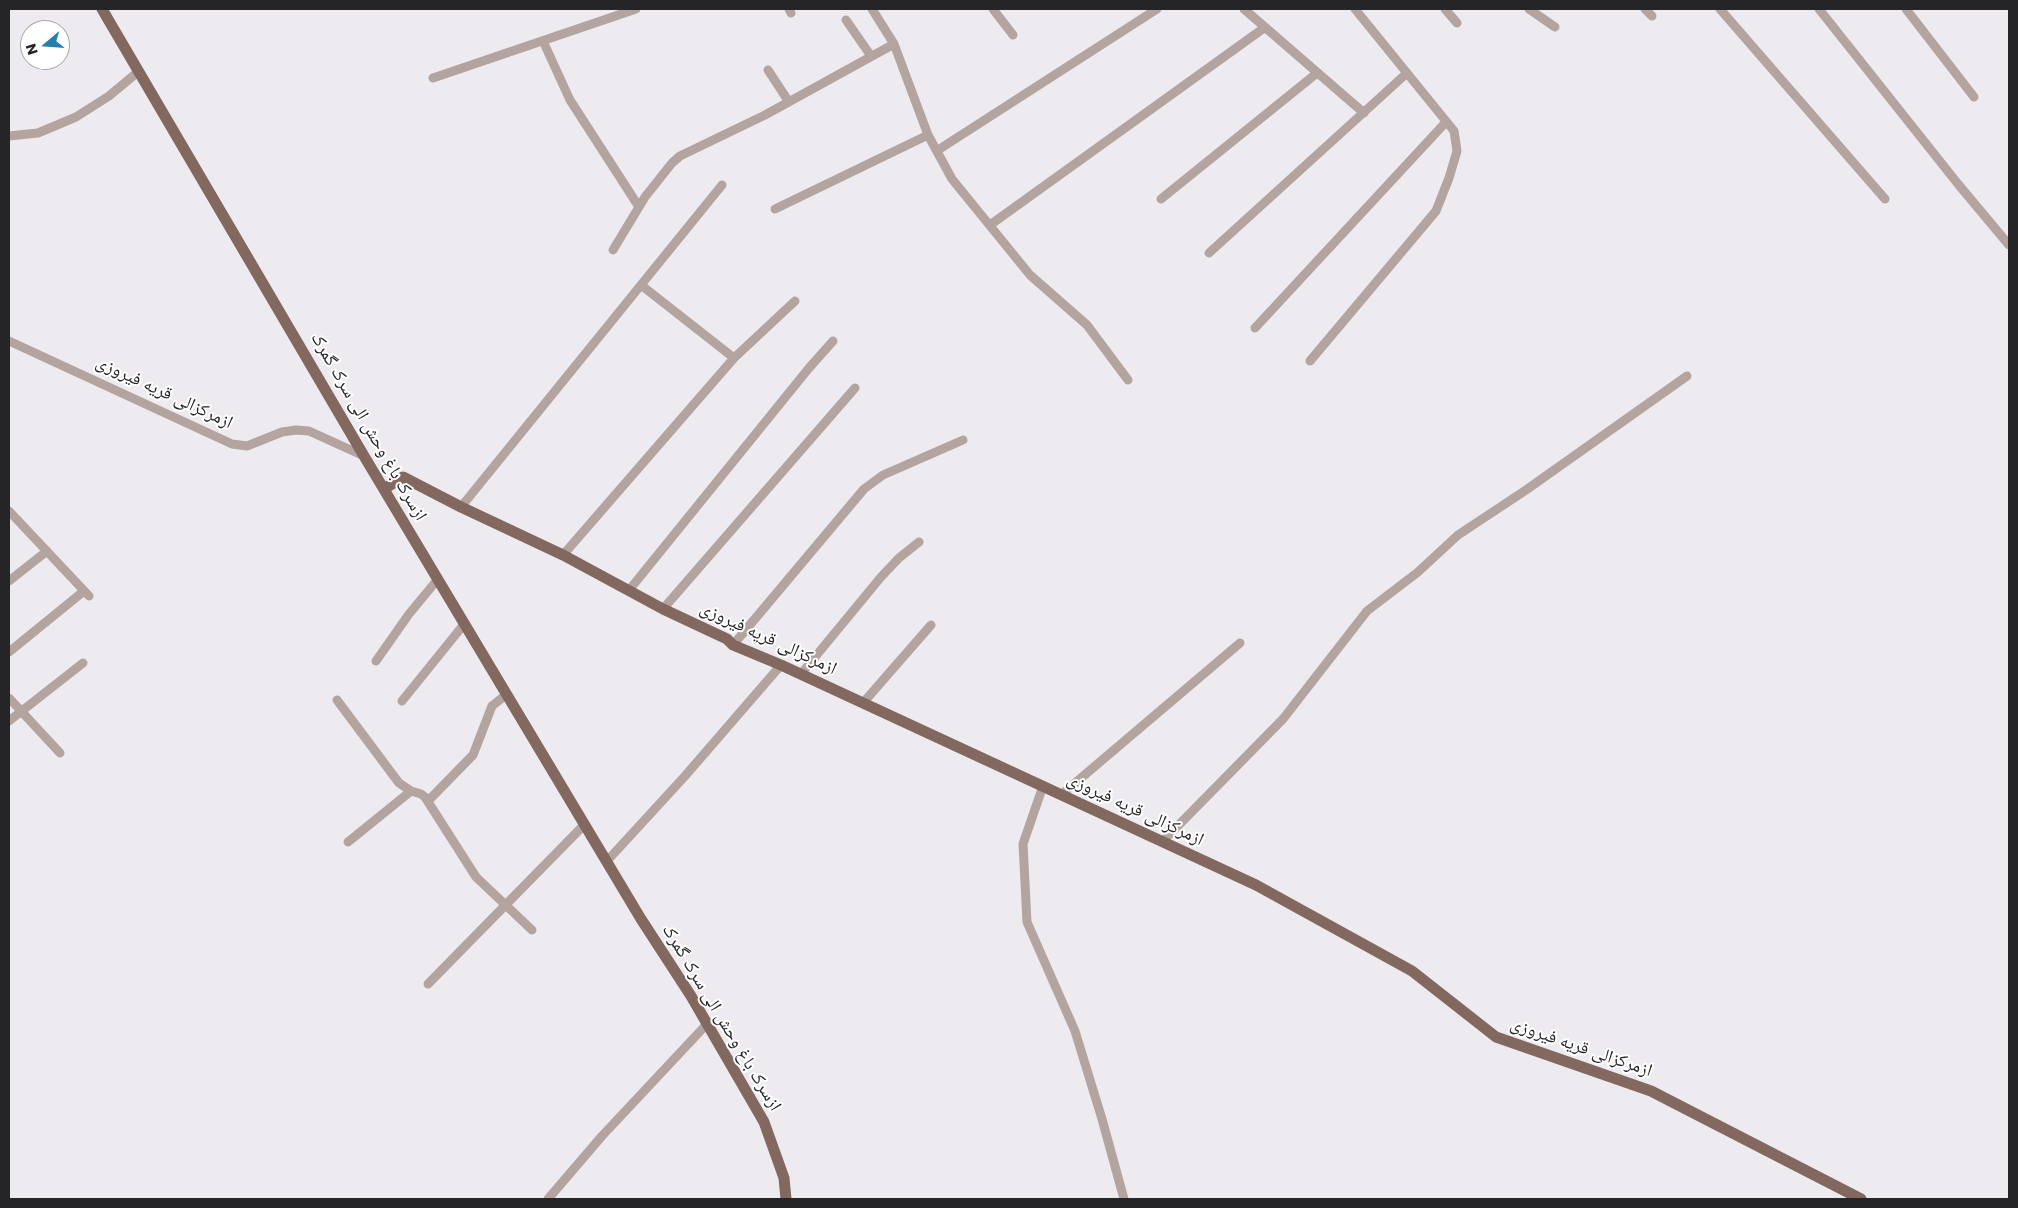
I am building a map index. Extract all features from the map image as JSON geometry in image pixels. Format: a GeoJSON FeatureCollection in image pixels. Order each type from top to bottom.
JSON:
{"type":"FeatureCollection","features":[{"type":"Feature","properties":{"kind":"main road","name":"ازسرک باغ وحش الی سرک گمرک"},"geometry":{"type":"LineString","coordinates":[[102,9],[364,456],[607,861],[673,967],[764,1122],[784,1178],[786,1199]]}},
{"type":"Feature","properties":{"kind":"main road","name":"ازمرکزالی قریه فیروزی"},"geometry":{"type":"LineString","coordinates":[[384,489],[403,477],[630,589],[664,609],[727,639],[733,645],[781,665],[1256,885],[1412,971],[1496,1037],[1651,1090],[1861,1199]]}},
{"type":"Feature","properties":{"kind":"street"},"geometry":{"type":"LineString","coordinates":[[433,78],[636,9]]}},
{"type":"Feature","properties":{"kind":"street"},"geometry":{"type":"LineString","coordinates":[[872,9],[894,44],[928,134],[952,179],[1030,275],[1087,325],[1128,380]]}},
{"type":"Feature","properties":{"kind":"street"},"geometry":{"type":"LineString","coordinates":[[993,9],[1013,34]]}},
{"type":"Feature","properties":{"kind":"street"},"geometry":{"type":"LineString","coordinates":[[938,150],[1157,9]]}},
{"type":"Feature","properties":{"kind":"street"},"geometry":{"type":"LineString","coordinates":[[1244,9],[1364,113]]}},
{"type":"Feature","properties":{"kind":"street"},"geometry":{"type":"LineString","coordinates":[[1310,361],[1436,210],[1449,178],[1457,151],[1454,131],[1355,9]]}},
{"type":"Feature","properties":{"kind":"street"},"geometry":{"type":"LineString","coordinates":[[1445,9],[1457,23]]}},
{"type":"Feature","properties":{"kind":"street"},"geometry":{"type":"LineString","coordinates":[[1529,9],[1555,27]]}},
{"type":"Feature","properties":{"kind":"street"},"geometry":{"type":"LineString","coordinates":[[1645,9],[1652,16]]}},
{"type":"Feature","properties":{"kind":"street"},"geometry":{"type":"LineString","coordinates":[[1720,9],[1885,199]]}},
{"type":"Feature","properties":{"kind":"street"},"geometry":{"type":"LineString","coordinates":[[1819,9],[2009,245]]}},
{"type":"Feature","properties":{"kind":"street"},"geometry":{"type":"LineString","coordinates":[[1906,9],[1974,97]]}},
{"type":"Feature","properties":{"kind":"street"},"geometry":{"type":"LineString","coordinates":[[846,20],[871,56]]}},
{"type":"Feature","properties":{"kind":"street"},"geometry":{"type":"LineString","coordinates":[[990,225],[1264,28]]}},
{"type":"Feature","properties":{"kind":"street"},"geometry":{"type":"LineString","coordinates":[[543,41],[570,100],[639,207]]}},
{"type":"Feature","properties":{"kind":"street"},"geometry":{"type":"LineString","coordinates":[[613,250],[639,207],[680,156],[789,102],[894,44]]}},
{"type":"Feature","properties":{"kind":"street"},"geometry":{"type":"LineString","coordinates":[[768,70],[789,102]]}},
{"type":"Feature","properties":{"kind":"street"},"geometry":{"type":"LineString","coordinates":[[9,136],[38,133],[76,117],[109,96],[139,71]]}},
{"type":"Feature","properties":{"kind":"street"},"geometry":{"type":"LineString","coordinates":[[1161,199],[1317,73]]}},
{"type":"Feature","properties":{"kind":"street"},"geometry":{"type":"LineString","coordinates":[[1209,254],[1407,73]]}},
{"type":"Feature","properties":{"kind":"street"},"geometry":{"type":"LineString","coordinates":[[1255,328],[1446,122]]}},
{"type":"Feature","properties":{"kind":"street"},"geometry":{"type":"LineString","coordinates":[[775,209],[928,134]]}},
{"type":"Feature","properties":{"kind":"street"},"geometry":{"type":"LineString","coordinates":[[461,507],[722,185]]}},
{"type":"Feature","properties":{"kind":"street"},"geometry":{"type":"LineString","coordinates":[[641,285],[734,358]]}},
{"type":"Feature","properties":{"kind":"street"},"geometry":{"type":"LineString","coordinates":[[563,555],[734,358],[759,332],[795,301]]}},
{"type":"Feature","properties":{"kind":"street","name":"ازمرکزالی قریه فیروزی"},"geometry":{"type":"LineString","coordinates":[[9,341],[232,444],[247,446],[282,432],[309,431],[364,456]]}},
{"type":"Feature","properties":{"kind":"street"},"geometry":{"type":"LineString","coordinates":[[630,589],[809,368],[833,342]]}},
{"type":"Feature","properties":{"kind":"street"},"geometry":{"type":"LineString","coordinates":[[1162,842],[1283,719],[1367,611],[1418,572],[1458,535],[1526,490],[1687,376]]}},
{"type":"Feature","properties":{"kind":"street"},"geometry":{"type":"LineString","coordinates":[[664,609],[854,388]]}},
{"type":"Feature","properties":{"kind":"street"},"geometry":{"type":"LineString","coordinates":[[733,645],[856,496],[883,475],[963,440]]}},
{"type":"Feature","properties":{"kind":"street"},"geometry":{"type":"LineString","coordinates":[[9,511],[87,594],[9,652]]}},
{"type":"Feature","properties":{"kind":"street"},"geometry":{"type":"LineString","coordinates":[[800,674],[881,576],[899,558],[920,542]]}},
{"type":"Feature","properties":{"kind":"street"},"geometry":{"type":"LineString","coordinates":[[9,581],[47,551]]}},
{"type":"Feature","properties":{"kind":"street"},"geometry":{"type":"LineString","coordinates":[[376,661],[409,614],[438,580]]}},
{"type":"Feature","properties":{"kind":"street"},"geometry":{"type":"LineString","coordinates":[[402,701],[464,623]]}},
{"type":"Feature","properties":{"kind":"street"},"geometry":{"type":"LineString","coordinates":[[863,703],[931,625]]}},
{"type":"Feature","properties":{"kind":"street"},"geometry":{"type":"LineString","coordinates":[[1061,795],[1240,643]]}},
{"type":"Feature","properties":{"kind":"street"},"geometry":{"type":"LineString","coordinates":[[9,721],[83,663]]}},
{"type":"Feature","properties":{"kind":"street"},"geometry":{"type":"LineString","coordinates":[[607,861],[685,776],[781,665]]}},
{"type":"Feature","properties":{"kind":"street"},"geometry":{"type":"LineString","coordinates":[[428,801],[473,755],[492,706],[507,694]]}},
{"type":"Feature","properties":{"kind":"street"},"geometry":{"type":"LineString","coordinates":[[9,698],[60,753]]}},
{"type":"Feature","properties":{"kind":"street"},"geometry":{"type":"LineString","coordinates":[[337,700],[399,783],[411,791],[421,794],[428,801],[476,877],[532,930]]}},
{"type":"Feature","properties":{"kind":"street"},"geometry":{"type":"LineString","coordinates":[[1043,786],[1022,844],[1027,922],[1075,1032],[1124,1199]]}},
{"type":"Feature","properties":{"kind":"street"},"geometry":{"type":"LineString","coordinates":[[348,842],[411,791]]}},
{"type":"Feature","properties":{"kind":"street"},"geometry":{"type":"LineString","coordinates":[[428,984],[585,824]]}},
{"type":"Feature","properties":{"kind":"street"},"geometry":{"type":"LineString","coordinates":[[548,1199],[602,1136],[706,1024]]}}]}
